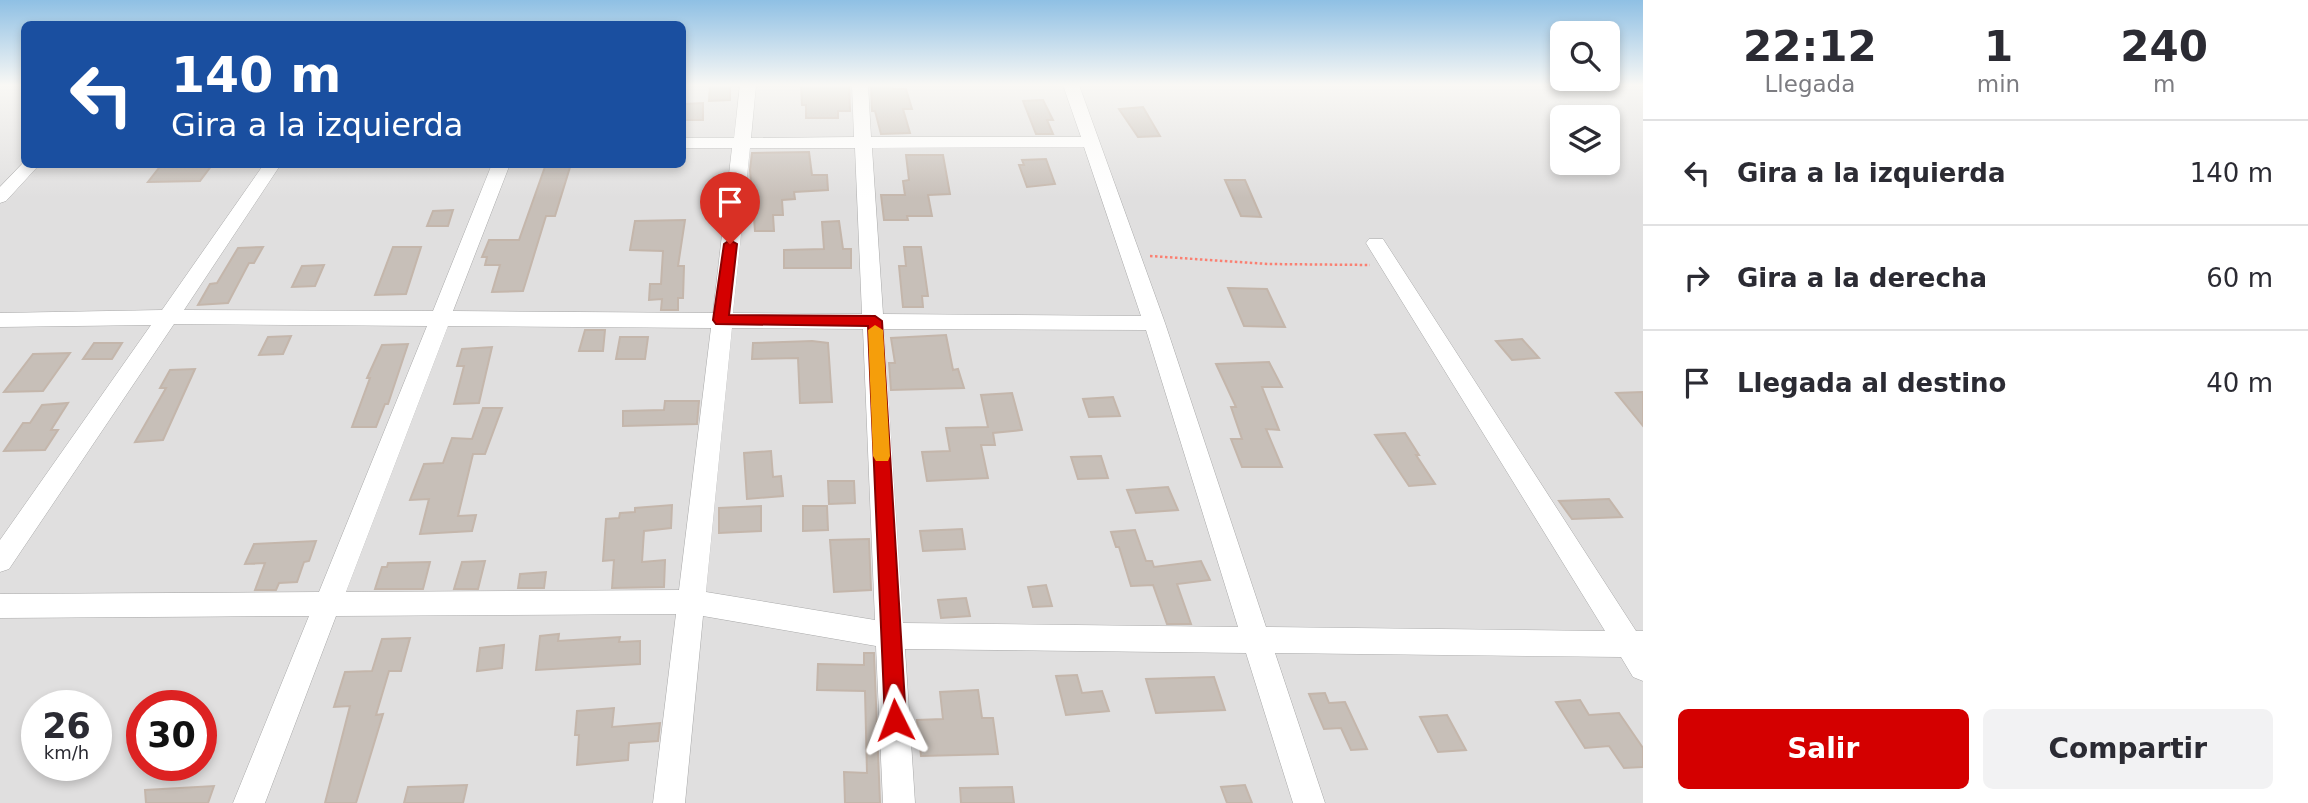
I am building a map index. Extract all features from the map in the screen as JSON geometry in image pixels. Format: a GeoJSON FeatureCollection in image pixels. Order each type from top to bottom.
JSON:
{"type":"FeatureCollection","features":[{"type":"Feature","properties":{"kind":"street"},"geometry":{"type":"LineString","coordinates":[[670,803],[745,122]]}},
{"type":"Feature","properties":{"kind":"street"},"geometry":{"type":"LineString","coordinates":[[862,122],[899,803]]}},
{"type":"Feature","properties":{"kind":"street"},"geometry":{"type":"LineString","coordinates":[[1084,122],[1154,323],[1309,803]]}},
{"type":"Feature","properties":{"kind":"street"},"geometry":{"type":"LineString","coordinates":[[686,143],[864,145],[1091,142]]}},
{"type":"Feature","properties":{"kind":"street"},"geometry":{"type":"LineString","coordinates":[[0,197],[28,168]]}},
{"type":"Feature","properties":{"kind":"street"},"geometry":{"type":"LineString","coordinates":[[0,561],[270,168]]}},
{"type":"Feature","properties":{"kind":"street"},"geometry":{"type":"LineString","coordinates":[[249,803],[499,168]]}},
{"type":"Feature","properties":{"kind":"street"},"geometry":{"type":"LineString","coordinates":[[1376,243],[1638,652]]}},
{"type":"Feature","properties":{"kind":"street"},"geometry":{"type":"LineString","coordinates":[[0,320],[169,317],[1154,323]]}},
{"type":"Feature","properties":{"kind":"street"},"geometry":{"type":"LineString","coordinates":[[0,606],[691,602],[891,636],[1256,639],[1638,652]]}},
{"type":"Feature","properties":{"kind":"path"},"geometry":{"type":"LineString","coordinates":[[1131,255],[1268,264],[1390,266]]}},
{"type":"Feature","properties":{"kind":"shaded area"},"geometry":{"type":"Polygon","coordinates":[[[0,122],[21,122],[21,168],[686,168],[686,122],[1550,122],[1550,175],[1620,175],[1620,122],[1643,122],[1643,803],[0,803],[0,122]]]}},
{"type":"Feature","properties":{"kind":"building"},"geometry":{"type":"Polygon","coordinates":[[[878,122],[907,122],[910,133],[881,134],[878,122]]]}},
{"type":"Feature","properties":{"kind":"building"},"geometry":{"type":"Polygon","coordinates":[[[1031,122],[1048,122],[1053,134],[1036,134],[1031,122]]]}},
{"type":"Feature","properties":{"kind":"building"},"geometry":{"type":"Polygon","coordinates":[[[1128,122],[1152,122],[1160,136],[1138,137],[1128,122]]]}},
{"type":"Feature","properties":{"kind":"building"},"geometry":{"type":"Polygon","coordinates":[[[809,152],[812,175],[827,175],[828,190],[794,192],[795,199],[782,200],[783,215],[773,215],[774,231],[755,231],[750,170],[752,153],[809,152]]]}},
{"type":"Feature","properties":{"kind":"building"},"geometry":{"type":"Polygon","coordinates":[[[906,155],[943,155],[950,194],[928,195],[932,216],[884,220],[881,195],[905,195],[903,181],[909,180],[906,155]]]}},
{"type":"Feature","properties":{"kind":"building"},"geometry":{"type":"Polygon","coordinates":[[[1046,159],[1055,184],[1027,187],[1019,165],[1024,165],[1022,160],[1046,159]]]}},
{"type":"Feature","properties":{"kind":"building"},"geometry":{"type":"Polygon","coordinates":[[[159,168],[210,168],[200,181],[148,182],[159,168]]]}},
{"type":"Feature","properties":{"kind":"building"},"geometry":{"type":"Polygon","coordinates":[[[545,168],[570,168],[555,216],[546,216],[523,291],[492,292],[500,265],[485,265],[487,257],[482,257],[489,240],[519,240],[545,168]]]}},
{"type":"Feature","properties":{"kind":"building"},"geometry":{"type":"Polygon","coordinates":[[[1225,180],[1245,180],[1261,217],[1241,216],[1225,180]]]}},
{"type":"Feature","properties":{"kind":"building"},"geometry":{"type":"Polygon","coordinates":[[[453,210],[448,226],[427,226],[433,211],[453,210]]]}},
{"type":"Feature","properties":{"kind":"building"},"geometry":{"type":"Polygon","coordinates":[[[685,220],[678,266],[684,266],[683,298],[678,298],[678,310],[661,310],[662,299],[649,300],[650,284],[661,284],[663,251],[630,250],[635,221],[685,220]]]}},
{"type":"Feature","properties":{"kind":"building"},"geometry":{"type":"Polygon","coordinates":[[[839,221],[843,249],[851,249],[851,268],[784,268],[784,250],[824,249],[822,222],[839,221]]]}},
{"type":"Feature","properties":{"kind":"building"},"geometry":{"type":"Polygon","coordinates":[[[263,247],[254,263],[249,263],[228,303],[198,305],[210,284],[217,283],[238,248],[263,247]]]}},
{"type":"Feature","properties":{"kind":"building"},"geometry":{"type":"Polygon","coordinates":[[[393,247],[421,247],[406,294],[375,295],[393,247]]]}},
{"type":"Feature","properties":{"kind":"building"},"geometry":{"type":"Polygon","coordinates":[[[904,247],[921,247],[928,296],[922,296],[923,307],[903,307],[899,266],[906,266],[904,247]]]}},
{"type":"Feature","properties":{"kind":"building"},"geometry":{"type":"Polygon","coordinates":[[[324,265],[315,286],[292,287],[302,266],[324,265]]]}},
{"type":"Feature","properties":{"kind":"building"},"geometry":{"type":"Polygon","coordinates":[[[1228,288],[1267,289],[1285,327],[1244,326],[1228,288]]]}},
{"type":"Feature","properties":{"kind":"building"},"geometry":{"type":"Polygon","coordinates":[[[585,330],[605,330],[603,351],[579,351],[585,330]]]}},
{"type":"Feature","properties":{"kind":"building"},"geometry":{"type":"Polygon","coordinates":[[[946,335],[953,370],[958,369],[964,388],[891,390],[889,363],[895,363],[891,338],[946,335]]]}},
{"type":"Feature","properties":{"kind":"building"},"geometry":{"type":"Polygon","coordinates":[[[291,336],[283,354],[259,355],[268,337],[291,336]]]}},
{"type":"Feature","properties":{"kind":"building"},"geometry":{"type":"Polygon","coordinates":[[[620,337],[648,337],[645,359],[616,359],[620,337]]]}},
{"type":"Feature","properties":{"kind":"building"},"geometry":{"type":"Polygon","coordinates":[[[1522,339],[1539,358],[1512,360],[1496,341],[1522,339]]]}},
{"type":"Feature","properties":{"kind":"building"},"geometry":{"type":"Polygon","coordinates":[[[94,343],[122,343],[112,359],[83,359],[94,343]]]}},
{"type":"Feature","properties":{"kind":"building"},"geometry":{"type":"Polygon","coordinates":[[[753,343],[828,343],[832,402],[800,403],[798,358],[752,359],[753,343]]]}},
{"type":"Feature","properties":{"kind":"building"},"geometry":{"type":"Polygon","coordinates":[[[408,344],[388,404],[385,404],[376,427],[352,427],[370,378],[367,378],[382,345],[408,344]]]}},
{"type":"Feature","properties":{"kind":"building"},"geometry":{"type":"Polygon","coordinates":[[[492,347],[479,403],[454,404],[464,366],[457,366],[462,349],[492,347]]]}},
{"type":"Feature","properties":{"kind":"building"},"geometry":{"type":"Polygon","coordinates":[[[70,353],[43,391],[4,392],[33,354],[70,353]]]}},
{"type":"Feature","properties":{"kind":"building"},"geometry":{"type":"Polygon","coordinates":[[[1269,362],[1282,387],[1262,387],[1279,430],[1266,429],[1282,467],[1242,467],[1231,439],[1242,439],[1231,407],[1236,407],[1216,364],[1269,362]]]}},
{"type":"Feature","properties":{"kind":"building"},"geometry":{"type":"Polygon","coordinates":[[[195,369],[163,440],[135,442],[166,388],[160,388],[170,370],[195,369]]]}},
{"type":"Feature","properties":{"kind":"building"},"geometry":{"type":"Polygon","coordinates":[[[1643,392],[1643,426],[1616,393],[1643,392]]]}},
{"type":"Feature","properties":{"kind":"building"},"geometry":{"type":"Polygon","coordinates":[[[1012,393],[1022,430],[993,433],[995,445],[981,445],[988,478],[927,481],[922,452],[950,451],[946,428],[988,427],[981,395],[1012,393]]]}},
{"type":"Feature","properties":{"kind":"building"},"geometry":{"type":"Polygon","coordinates":[[[1113,397],[1120,416],[1089,417],[1083,399],[1113,397]]]}},
{"type":"Feature","properties":{"kind":"building"},"geometry":{"type":"Polygon","coordinates":[[[665,401],[699,401],[697,424],[623,426],[623,411],[664,410],[665,401]]]}},
{"type":"Feature","properties":{"kind":"building"},"geometry":{"type":"Polygon","coordinates":[[[68,403],[51,430],[58,430],[45,450],[4,451],[23,423],[30,423],[42,405],[68,403]]]}},
{"type":"Feature","properties":{"kind":"building"},"geometry":{"type":"Polygon","coordinates":[[[483,408],[502,408],[485,454],[473,454],[458,516],[476,515],[472,531],[420,534],[429,499],[410,500],[424,464],[443,463],[452,438],[472,439],[483,408]]]}},
{"type":"Feature","properties":{"kind":"building"},"geometry":{"type":"Polygon","coordinates":[[[1405,433],[1435,484],[1409,486],[1375,435],[1405,433]]]}},
{"type":"Feature","properties":{"kind":"building"},"geometry":{"type":"Polygon","coordinates":[[[771,451],[773,477],[781,476],[783,496],[747,499],[744,453],[771,451]]]}},
{"type":"Feature","properties":{"kind":"building"},"geometry":{"type":"Polygon","coordinates":[[[1101,456],[1108,478],[1078,479],[1071,457],[1101,456]]]}},
{"type":"Feature","properties":{"kind":"building"},"geometry":{"type":"Polygon","coordinates":[[[828,481],[854,481],[855,503],[829,504],[828,481]]]}},
{"type":"Feature","properties":{"kind":"building"},"geometry":{"type":"Polygon","coordinates":[[[1168,487],[1178,510],[1136,513],[1127,490],[1168,487]]]}},
{"type":"Feature","properties":{"kind":"building"},"geometry":{"type":"Polygon","coordinates":[[[1609,499],[1622,517],[1572,519],[1559,501],[1609,499]]]}},
{"type":"Feature","properties":{"kind":"building"},"geometry":{"type":"Polygon","coordinates":[[[672,505],[671,528],[644,531],[642,562],[665,560],[664,587],[612,588],[614,560],[603,561],[606,519],[619,518],[620,513],[635,512],[635,508],[672,505]]]}},
{"type":"Feature","properties":{"kind":"building"},"geometry":{"type":"Polygon","coordinates":[[[761,506],[761,531],[719,533],[719,508],[761,506]]]}},
{"type":"Feature","properties":{"kind":"building"},"geometry":{"type":"Polygon","coordinates":[[[803,506],[827,506],[828,530],[803,531],[803,506]]]}},
{"type":"Feature","properties":{"kind":"building"},"geometry":{"type":"Polygon","coordinates":[[[962,529],[965,549],[923,551],[920,531],[962,529]]]}},
{"type":"Feature","properties":{"kind":"building"},"geometry":{"type":"Polygon","coordinates":[[[1135,530],[1146,561],[1152,561],[1154,567],[1201,561],[1210,580],[1177,584],[1191,624],[1167,624],[1153,585],[1131,586],[1119,547],[1116,547],[1111,532],[1135,530]]]}},
{"type":"Feature","properties":{"kind":"building"},"geometry":{"type":"Polygon","coordinates":[[[869,539],[871,590],[834,592],[830,540],[869,539]]]}},
{"type":"Feature","properties":{"kind":"building"},"geometry":{"type":"Polygon","coordinates":[[[316,541],[297,582],[279,583],[276,590],[255,590],[265,563],[245,564],[254,544],[316,541]]]}},
{"type":"Feature","properties":{"kind":"building"},"geometry":{"type":"Polygon","coordinates":[[[485,561],[478,589],[454,589],[462,562],[485,561]]]}},
{"type":"Feature","properties":{"kind":"building"},"geometry":{"type":"Polygon","coordinates":[[[430,562],[423,589],[375,589],[382,567],[387,567],[388,563],[430,562]]]}},
{"type":"Feature","properties":{"kind":"building"},"geometry":{"type":"Polygon","coordinates":[[[546,572],[544,588],[518,588],[520,574],[546,572]]]}},
{"type":"Feature","properties":{"kind":"building"},"geometry":{"type":"Polygon","coordinates":[[[1046,585],[1052,606],[1033,607],[1028,587],[1046,585]]]}},
{"type":"Feature","properties":{"kind":"building"},"geometry":{"type":"Polygon","coordinates":[[[966,598],[970,616],[941,618],[938,600],[966,598]]]}},
{"type":"Feature","properties":{"kind":"building"},"geometry":{"type":"Polygon","coordinates":[[[559,634],[558,641],[620,637],[619,642],[640,641],[640,664],[536,670],[540,636],[559,634]]]}},
{"type":"Feature","properties":{"kind":"building"},"geometry":{"type":"Polygon","coordinates":[[[410,638],[401,671],[389,671],[376,715],[383,714],[356,803],[325,803],[350,706],[334,707],[345,672],[372,671],[382,639],[410,638]]]}},
{"type":"Feature","properties":{"kind":"building"},"geometry":{"type":"Polygon","coordinates":[[[504,645],[502,668],[477,671],[480,648],[504,645]]]}},
{"type":"Feature","properties":{"kind":"building"},"geometry":{"type":"Polygon","coordinates":[[[864,653],[874,653],[880,803],[845,803],[844,772],[867,773],[865,691],[817,690],[818,664],[864,665],[864,653]]]}},
{"type":"Feature","properties":{"kind":"building"},"geometry":{"type":"Polygon","coordinates":[[[1077,675],[1082,693],[1102,691],[1109,711],[1066,715],[1056,676],[1077,675]]]}},
{"type":"Feature","properties":{"kind":"building"},"geometry":{"type":"Polygon","coordinates":[[[1214,677],[1225,710],[1156,713],[1146,679],[1214,677]]]}},
{"type":"Feature","properties":{"kind":"building"},"geometry":{"type":"Polygon","coordinates":[[[978,690],[982,718],[993,718],[998,754],[921,756],[917,720],[943,719],[940,692],[978,690]]]}},
{"type":"Feature","properties":{"kind":"building"},"geometry":{"type":"Polygon","coordinates":[[[1325,693],[1329,703],[1345,702],[1367,749],[1351,750],[1341,728],[1324,729],[1309,694],[1325,693]]]}},
{"type":"Feature","properties":{"kind":"building"},"geometry":{"type":"Polygon","coordinates":[[[1580,700],[1589,715],[1619,713],[1643,748],[1643,767],[1624,768],[1609,746],[1585,748],[1556,702],[1580,700]]]}},
{"type":"Feature","properties":{"kind":"building"},"geometry":{"type":"Polygon","coordinates":[[[614,708],[612,727],[660,723],[658,741],[629,743],[628,760],[577,765],[577,711],[614,708]]]}},
{"type":"Feature","properties":{"kind":"building"},"geometry":{"type":"Polygon","coordinates":[[[1447,715],[1466,750],[1438,752],[1420,717],[1447,715]]]}},
{"type":"Feature","properties":{"kind":"building"},"geometry":{"type":"Polygon","coordinates":[[[467,785],[463,803],[404,803],[408,787],[467,785]]]}},
{"type":"Feature","properties":{"kind":"building"},"geometry":{"type":"Polygon","coordinates":[[[1245,785],[1252,803],[1227,803],[1221,787],[1245,785]]]}},
{"type":"Feature","properties":{"kind":"building"},"geometry":{"type":"Polygon","coordinates":[[[214,786],[208,803],[146,803],[145,790],[214,786]]]}},
{"type":"Feature","properties":{"kind":"building"},"geometry":{"type":"Polygon","coordinates":[[[1012,787],[1014,803],[961,803],[960,788],[1012,787]]]}},
{"type":"Feature","properties":{"kind":"slow traffic"},"geometry":{"type":"LineString","coordinates":[[875,330],[882,456]]}},
{"type":"Feature","properties":{"kind":"route"},"geometry":{"type":"LineString","coordinates":[[730,244],[721,320],[875,321],[895,720]]}}]}
